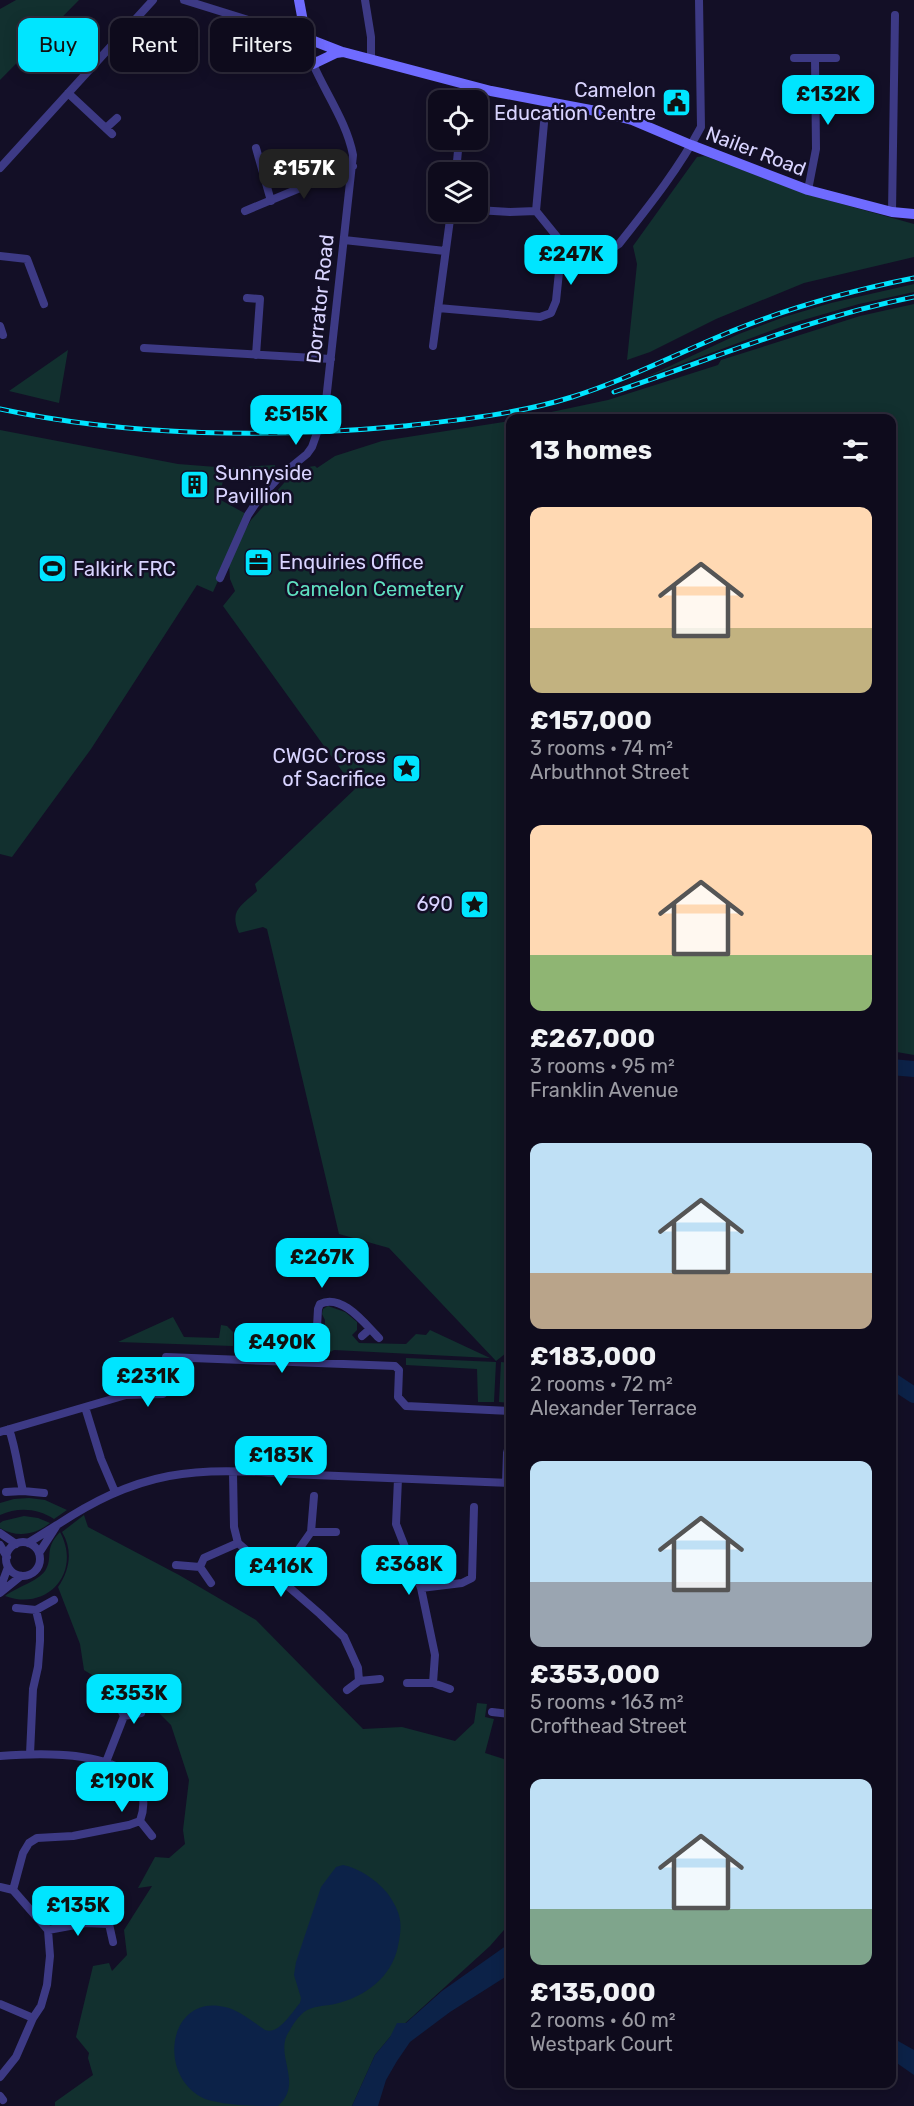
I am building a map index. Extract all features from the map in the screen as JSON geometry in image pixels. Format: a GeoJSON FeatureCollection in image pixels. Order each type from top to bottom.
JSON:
{"type":"FeatureCollection","features":[{"type":"Feature","properties":{"kind":"street"},"geometry":{"type":"LineString","coordinates":[[0,168],[153,0]]}},
{"type":"Feature","properties":{"kind":"street"},"geometry":{"type":"LineString","coordinates":[[184,0],[242,18]]}},
{"type":"Feature","properties":{"kind":"street","name":"Dorrator Road"},"geometry":{"type":"LineString","coordinates":[[299,0],[302,18]]}},
{"type":"Feature","properties":{"kind":"street"},"geometry":{"type":"LineString","coordinates":[[365,0],[371,37],[371,58]]}},
{"type":"Feature","properties":{"kind":"street"},"geometry":{"type":"LineString","coordinates":[[544,123],[536,211],[562,243],[574,247],[610,250],[619,244],[673,176],[701,127],[699,0]]}},
{"type":"Feature","properties":{"kind":"street"},"geometry":{"type":"LineString","coordinates":[[892,212],[895,15]]}},
{"type":"Feature","properties":{"kind":"street","name":"Nailer Road"},"geometry":{"type":"LineString","coordinates":[[314,41],[343,52],[490,91],[625,118],[808,190],[892,212],[914,214]]}},
{"type":"Feature","properties":{"kind":"street"},"geometry":{"type":"LineString","coordinates":[[314,64],[343,52]]}},
{"type":"Feature","properties":{"kind":"street"},"geometry":{"type":"LineString","coordinates":[[794,58],[836,58]]}},
{"type":"Feature","properties":{"kind":"street"},"geometry":{"type":"LineString","coordinates":[[808,190],[816,149],[815,58]]}},
{"type":"Feature","properties":{"kind":"street","name":"Dorrator Road"},"geometry":{"type":"LineString","coordinates":[[220,578],[248,515],[280,476],[307,454],[312,447],[325,410],[353,166],[351,145],[346,131],[323,89],[314,66]]}},
{"type":"Feature","properties":{"kind":"street"},"geometry":{"type":"LineString","coordinates":[[68,93],[109,131],[117,118]]}},
{"type":"Feature","properties":{"kind":"street"},"geometry":{"type":"LineString","coordinates":[[256,148],[271,201]]}},
{"type":"Feature","properties":{"kind":"street"},"geometry":{"type":"LineString","coordinates":[[245,212],[353,166]]}},
{"type":"Feature","properties":{"kind":"street"},"geometry":{"type":"LineString","coordinates":[[488,211],[536,211]]}},
{"type":"Feature","properties":{"kind":"street"},"geometry":{"type":"LineString","coordinates":[[433,346],[449,222]]}},
{"type":"Feature","properties":{"kind":"street"},"geometry":{"type":"LineString","coordinates":[[344,240],[445,251]]}},
{"type":"Feature","properties":{"kind":"street"},"geometry":{"type":"LineString","coordinates":[[438,308],[540,317],[551,313],[556,301],[562,243]]}},
{"type":"Feature","properties":{"kind":"street"},"geometry":{"type":"LineString","coordinates":[[0,256],[27,259],[44,304]]}},
{"type":"Feature","properties":{"kind":"street"},"geometry":{"type":"LineString","coordinates":[[247,298],[260,299],[256,355]]}},
{"type":"Feature","properties":{"kind":"street"},"geometry":{"type":"LineString","coordinates":[[0,326],[3,335]]}},
{"type":"Feature","properties":{"kind":"street"},"geometry":{"type":"LineString","coordinates":[[144,348],[332,359]]}},
{"type":"Feature","properties":{"kind":"street"},"geometry":{"type":"LineString","coordinates":[[315,1362],[320,1304],[332,1301],[338,1303],[350,1310],[379,1338]]}},
{"type":"Feature","properties":{"kind":"street"},"geometry":{"type":"LineString","coordinates":[[362,1336],[370,1329]]}},
{"type":"Feature","properties":{"kind":"street"},"geometry":{"type":"LineString","coordinates":[[0,1432],[126,1395],[163,1394],[166,1358],[395,1366],[399,1370],[398,1397],[406,1406],[506,1411]]}},
{"type":"Feature","properties":{"kind":"street"},"geometry":{"type":"LineString","coordinates":[[85,1407],[101,1459],[115,1492]]}},
{"type":"Feature","properties":{"kind":"street"},"geometry":{"type":"LineString","coordinates":[[9,1430],[15,1448],[14,1455],[23,1491]]}},
{"type":"Feature","properties":{"kind":"street"},"geometry":{"type":"LineString","coordinates":[[6,1557],[8,1551],[16,1544],[28,1543],[78,1511],[115,1492],[170,1476],[212,1472],[506,1483]]}},
{"type":"Feature","properties":{"kind":"street"},"geometry":{"type":"LineString","coordinates":[[233,1473],[234,1527],[238,1543],[344,1637],[358,1668],[359,1681]]}},
{"type":"Feature","properties":{"kind":"street"},"geometry":{"type":"LineString","coordinates":[[398,1479],[396,1524],[421,1588],[435,1655],[433,1683]]}},
{"type":"Feature","properties":{"kind":"street"},"geometry":{"type":"LineString","coordinates":[[6,1492],[44,1493]]}},
{"type":"Feature","properties":{"kind":"street"},"geometry":{"type":"LineString","coordinates":[[278,1579],[311,1532],[314,1496]]}},
{"type":"Feature","properties":{"kind":"street"},"geometry":{"type":"LineString","coordinates":[[421,1588],[462,1583],[472,1578],[474,1508]]}},
{"type":"Feature","properties":{"kind":"street"},"geometry":{"type":"LineString","coordinates":[[39,1553],[57,1525]]}},
{"type":"Feature","properties":{"kind":"street"},"geometry":{"type":"LineString","coordinates":[[311,1532],[336,1532]]}},
{"type":"Feature","properties":{"kind":"street"},"geometry":{"type":"LineString","coordinates":[[0,1533],[16,1544]]}},
{"type":"Feature","properties":{"kind":"street"},"geometry":{"type":"LineString","coordinates":[[0,1591],[21,1576],[35,1572],[40,1563],[39,1553],[33,1545],[28,1543]]}},
{"type":"Feature","properties":{"kind":"street"},"geometry":{"type":"LineString","coordinates":[[200,1567],[204,1558],[238,1543]]}},
{"type":"Feature","properties":{"kind":"street"},"geometry":{"type":"LineString","coordinates":[[0,1545],[8,1567],[0,1591]]}},
{"type":"Feature","properties":{"kind":"street"},"geometry":{"type":"LineString","coordinates":[[176,1565],[200,1567]]}},
{"type":"Feature","properties":{"kind":"street"},"geometry":{"type":"LineString","coordinates":[[8,1567],[21,1576]]}},
{"type":"Feature","properties":{"kind":"street"},"geometry":{"type":"LineString","coordinates":[[200,1567],[211,1583]]}},
{"type":"Feature","properties":{"kind":"street"},"geometry":{"type":"LineString","coordinates":[[16,1608],[36,1610],[54,1600]]}},
{"type":"Feature","properties":{"kind":"street"},"geometry":{"type":"LineString","coordinates":[[30,1754],[33,1689],[40,1641],[36,1610]]}},
{"type":"Feature","properties":{"kind":"street"},"geometry":{"type":"LineString","coordinates":[[347,1690],[359,1681],[380,1679]]}},
{"type":"Feature","properties":{"kind":"street"},"geometry":{"type":"LineString","coordinates":[[407,1683],[433,1683],[450,1689]]}},
{"type":"Feature","properties":{"kind":"street"},"geometry":{"type":"LineString","coordinates":[[110,1697],[119,1706],[124,1716]]}},
{"type":"Feature","properties":{"kind":"street"},"geometry":{"type":"LineString","coordinates":[[492,1712],[506,1714]]}},
{"type":"Feature","properties":{"kind":"street"},"geometry":{"type":"LineString","coordinates":[[124,1716],[141,1713]]}},
{"type":"Feature","properties":{"kind":"street"},"geometry":{"type":"LineString","coordinates":[[106,1762],[124,1716]]}},
{"type":"Feature","properties":{"kind":"street"},"geometry":{"type":"LineString","coordinates":[[0,1756],[30,1754],[75,1756],[106,1762],[134,1778],[141,1790],[143,1813],[140,1821],[73,1836],[37,1838],[29,1844],[23,1853],[13,1890]]}},
{"type":"Feature","properties":{"kind":"street"},"geometry":{"type":"LineString","coordinates":[[140,1821],[152,1836]]}},
{"type":"Feature","properties":{"kind":"street"},"geometry":{"type":"LineString","coordinates":[[0,1887],[13,1890],[48,1930],[50,1956],[47,1984],[41,2006],[16,2056],[0,2077]]}},
{"type":"Feature","properties":{"kind":"street"},"geometry":{"type":"LineString","coordinates":[[48,1930],[86,1923],[109,1924],[120,1912]]}},
{"type":"Feature","properties":{"kind":"street"},"geometry":{"type":"LineString","coordinates":[[109,1924],[112,1942]]}},
{"type":"Feature","properties":{"kind":"street"},"geometry":{"type":"LineString","coordinates":[[0,2004],[33,2018]]}},
{"type":"Feature","properties":{"kind":"green space"},"geometry":{"type":"Polygon","coordinates":[[[16,0],[79,0],[61,18],[18,18],[18,62],[0,80],[0,9],[16,0]]]}},
{"type":"Feature","properties":{"kind":"green space"},"geometry":{"type":"Polygon","coordinates":[[[705,156],[806,194],[914,224],[914,257],[804,283],[716,319],[650,352],[627,360],[637,264],[633,246],[697,157],[705,156]]]}},
{"type":"Feature","properties":{"kind":"green space"},"geometry":{"type":"Polygon","coordinates":[[[914,284],[914,292],[859,304],[789,324],[644,378],[739,334],[784,317],[831,303],[914,284]]]}},
{"type":"Feature","properties":{"kind":"green space"},"geometry":{"type":"Polygon","coordinates":[[[914,304],[914,1055],[896,1052],[896,414],[542,414],[608,400],[718,365],[721,360],[860,316],[914,304]]]}},
{"type":"Feature","properties":{"kind":"green space"},"geometry":{"type":"Polygon","coordinates":[[[68,350],[59,403],[9,391],[68,350]]]}},
{"type":"Feature","properties":{"kind":"green space","name":"Camelon Cemetery"},"geometry":{"type":"Polygon","coordinates":[[[506,422],[506,1353],[496,1361],[389,1248],[339,1234],[267,929],[263,927],[239,933],[235,919],[238,909],[257,891],[255,884],[355,789],[223,606],[235,591],[230,579],[229,564],[251,520],[292,474],[301,468],[315,466],[317,468],[335,456],[382,441],[506,422]]]}},
{"type":"Feature","properties":{"kind":"green space"},"geometry":{"type":"Polygon","coordinates":[[[0,430],[178,464],[229,468],[275,465],[274,474],[224,476],[219,499],[248,515],[213,592],[197,585],[91,749],[12,857],[0,854],[0,430]]]}},
{"type":"Feature","properties":{"kind":"green space"},"geometry":{"type":"Polygon","coordinates":[[[328,1306],[345,1312],[357,1322],[357,1330],[352,1335],[359,1343],[406,1344],[416,1334],[426,1335],[430,1330],[490,1358],[334,1350],[327,1354],[320,1354],[321,1333],[325,1330],[325,1320],[322,1314],[323,1309],[328,1306]]]}},
{"type":"Feature","properties":{"kind":"green space"},"geometry":{"type":"Polygon","coordinates":[[[173,1317],[184,1337],[219,1338],[221,1325],[227,1326],[233,1332],[233,1346],[118,1342],[173,1317]]]}},
{"type":"Feature","properties":{"kind":"green space"},"geometry":{"type":"Polygon","coordinates":[[[243,1339],[312,1342],[312,1354],[306,1354],[299,1348],[243,1347],[243,1339]]]}},
{"type":"Feature","properties":{"kind":"green space"},"geometry":{"type":"Polygon","coordinates":[[[406,1358],[496,1362],[494,1402],[478,1402],[477,1369],[406,1365],[406,1358]]]}},
{"type":"Feature","properties":{"kind":"green space"},"geometry":{"type":"Polygon","coordinates":[[[501,1362],[506,1363],[506,1403],[499,1402],[501,1362]]]}},
{"type":"Feature","properties":{"kind":"green space"},"geometry":{"type":"Polygon","coordinates":[[[29,1498],[45,1500],[67,1510],[54,1519],[27,1510],[0,1515],[0,1503],[29,1498]]]}},
{"type":"Feature","properties":{"kind":"green space"},"geometry":{"type":"Polygon","coordinates":[[[84,1515],[88,1527],[179,1575],[256,1620],[363,1729],[402,1727],[455,1741],[474,1723],[477,1703],[487,1704],[485,1717],[494,1719],[485,1753],[506,1760],[506,1928],[490,1946],[390,2037],[375,2055],[352,2106],[55,2106],[55,2102],[93,2075],[88,2058],[89,2053],[76,2037],[93,1966],[109,1963],[112,1971],[127,1955],[124,1930],[152,1886],[138,1888],[155,1857],[169,1858],[185,1844],[183,1830],[189,1780],[171,1725],[159,1713],[135,1707],[124,1695],[84,1670],[80,1644],[58,1587],[69,1560],[68,1546],[62,1532],[84,1515]]]}},
{"type":"Feature","properties":{"kind":"green space"},"geometry":{"type":"Polygon","coordinates":[[[24,1516],[50,1523],[26,1534],[13,1533],[0,1528],[0,1523],[3,1521],[24,1516]]]}},
{"type":"Feature","properties":{"kind":"green space"},"geometry":{"type":"Polygon","coordinates":[[[60,1532],[66,1547],[67,1561],[64,1574],[57,1585],[47,1593],[35,1598],[21,1599],[5,1596],[42,1575],[48,1566],[52,1544],[60,1532]]]}},
{"type":"Feature","properties":{"kind":"water"},"geometry":{"type":"Polygon","coordinates":[[[343,1865],[362,1872],[374,1880],[384,1889],[396,1907],[400,1919],[400,1931],[395,1957],[390,1967],[367,1991],[346,2001],[311,2008],[298,2018],[285,2039],[284,2049],[289,2087],[286,2097],[278,2106],[250,2106],[205,2099],[189,2088],[179,2073],[175,2056],[175,2039],[181,2024],[191,2012],[206,2006],[225,2007],[235,2011],[265,2030],[270,2031],[280,2026],[300,2003],[301,1998],[294,1975],[296,1962],[321,1887],[336,1867],[343,1865]]]}},
{"type":"Feature","properties":{"kind":"water"},"geometry":{"type":"Polygon","coordinates":[[[506,1946],[506,1977],[450,2012],[410,2042],[386,2080],[378,2106],[352,2106],[375,2055],[390,2037],[397,2023],[406,2023],[442,1991],[506,1946]]]}},
{"type":"Feature","properties":{"kind":"water"},"geometry":{"type":"Polygon","coordinates":[[[896,2040],[914,2050],[914,2075],[896,2062],[896,2040]]]}},
{"type":"Feature","properties":{"kind":"waterway"},"geometry":{"type":"LineString","coordinates":[[896,1067],[914,1069]]}},
{"type":"Feature","properties":{"kind":"waterway"},"geometry":{"type":"LineString","coordinates":[[896,1383],[914,1395]]}},
{"type":"Feature","properties":{"kind":"railway"},"geometry":{"type":"LineString","coordinates":[[0,409],[99,425],[202,433],[355,430],[468,419],[531,408],[572,397],[781,313],[847,293],[914,278]]}},
{"type":"Feature","properties":{"kind":"railway"},"geometry":{"type":"LineString","coordinates":[[614,392],[800,327],[914,297]]}},
{"type":"Feature","properties":{"kind":"place","name":"Camelon Education Centre"},"geometry":{"type":"Point","coordinates":[677,102]}},
{"type":"Feature","properties":{"kind":"place","name":"Sunnyside Pavillion"},"geometry":{"type":"Point","coordinates":[194,485]}},
{"type":"Feature","properties":{"kind":"place","name":"Enquiries Office"},"geometry":{"type":"Point","coordinates":[258,562]}},
{"type":"Feature","properties":{"kind":"place","name":"Falkirk FRC"},"geometry":{"type":"Point","coordinates":[52,569]}},
{"type":"Feature","properties":{"kind":"place","name":"CWGC Cross of Sacrifice"},"geometry":{"type":"Point","coordinates":[407,768]}},
{"type":"Feature","properties":{"kind":"place","name":"690"},"geometry":{"type":"Point","coordinates":[474,904]}}]}
